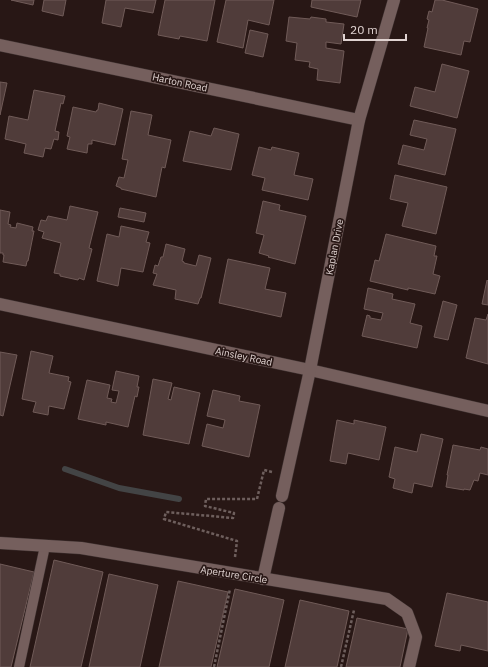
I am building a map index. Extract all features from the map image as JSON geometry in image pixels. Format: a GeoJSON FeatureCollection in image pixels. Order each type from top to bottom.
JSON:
{"type":"FeatureCollection","features":[{"type":"Feature","properties":{"kind":"street","name":"Kaplan Drive"},"geometry":{"type":"LineString","coordinates":[[282,496],[310,370],[360,120],[394,0]]}},
{"type":"Feature","properties":{"kind":"street","name":"Harton Road"},"geometry":{"type":"LineString","coordinates":[[0,45],[360,120]]}},
{"type":"Feature","properties":{"kind":"street","name":"Ainsley Road"},"geometry":{"type":"LineString","coordinates":[[0,304],[310,370],[488,411]]}},
{"type":"Feature","properties":{"kind":"street"},"geometry":{"type":"LineString","coordinates":[[263,579],[279,508]]}},
{"type":"Feature","properties":{"kind":"street","name":"Aperture Circle"},"geometry":{"type":"LineString","coordinates":[[0,543],[81,548],[387,599],[407,613],[416,637],[409,667]]}},
{"type":"Feature","properties":{"kind":"lane"},"geometry":{"type":"LineString","coordinates":[[19,667],[46,546]]}},
{"type":"Feature","properties":{"kind":"path"},"geometry":{"type":"LineString","coordinates":[[232,574],[237,541],[164,519],[166,512],[233,518],[234,513],[205,506],[206,499],[257,499],[264,470],[286,474]]}},
{"type":"Feature","properties":{"kind":"path"},"geometry":{"type":"LineString","coordinates":[[214,667],[231,589]]}},
{"type":"Feature","properties":{"kind":"path"},"geometry":{"type":"LineString","coordinates":[[341,667],[356,603]]}},
{"type":"Feature","properties":{"kind":"building"},"geometry":{"type":"Polygon","coordinates":[[[11,0],[34,0],[33,5],[11,0]]]}},
{"type":"Feature","properties":{"kind":"building"},"geometry":{"type":"Polygon","coordinates":[[[44,0],[66,0],[63,16],[42,11],[44,0]]]}},
{"type":"Feature","properties":{"kind":"building"},"geometry":{"type":"Polygon","coordinates":[[[106,0],[156,0],[153,13],[125,8],[121,27],[102,23],[106,0]]]}},
{"type":"Feature","properties":{"kind":"building"},"geometry":{"type":"Polygon","coordinates":[[[165,0],[215,0],[207,41],[180,36],[179,39],[158,35],[165,0]]]}},
{"type":"Feature","properties":{"kind":"building"},"geometry":{"type":"Polygon","coordinates":[[[226,0],[274,0],[269,25],[248,20],[243,48],[217,42],[226,0]]]}},
{"type":"Feature","properties":{"kind":"building"},"geometry":{"type":"Polygon","coordinates":[[[312,0],[361,0],[357,17],[311,7],[312,0]]]}},
{"type":"Feature","properties":{"kind":"building"},"geometry":{"type":"Polygon","coordinates":[[[435,0],[442,0],[478,9],[470,42],[464,41],[461,55],[424,47],[429,20],[427,19],[429,11],[432,12],[435,0]]]}},
{"type":"Feature","properties":{"kind":"building"},"geometry":{"type":"Polygon","coordinates":[[[289,17],[310,19],[311,17],[326,19],[326,22],[344,24],[341,44],[326,42],[326,48],[344,51],[340,83],[317,80],[318,69],[309,67],[310,62],[295,60],[297,43],[286,41],[289,17]]]}},
{"type":"Feature","properties":{"kind":"building"},"geometry":{"type":"Polygon","coordinates":[[[250,30],[268,34],[263,57],[245,53],[250,30]]]}},
{"type":"Feature","properties":{"kind":"building"},"geometry":{"type":"Polygon","coordinates":[[[442,64],[469,71],[457,118],[410,106],[415,87],[435,92],[442,64]]]}},
{"type":"Feature","properties":{"kind":"building"},"geometry":{"type":"Polygon","coordinates":[[[0,82],[7,83],[0,115],[0,82]]]}},
{"type":"Feature","properties":{"kind":"building"},"geometry":{"type":"Polygon","coordinates":[[[34,90],[65,96],[63,104],[61,103],[55,131],[59,132],[58,140],[54,139],[51,149],[45,148],[43,157],[24,153],[26,144],[5,139],[9,116],[28,120],[34,90]]]}},
{"type":"Feature","properties":{"kind":"building"},"geometry":{"type":"Polygon","coordinates":[[[99,103],[123,109],[115,145],[92,140],[92,144],[88,144],[87,153],[67,149],[70,137],[67,136],[73,107],[96,112],[98,110],[99,103]]]}},
{"type":"Feature","properties":{"kind":"building"},"geometry":{"type":"Polygon","coordinates":[[[131,111],[152,115],[148,135],[171,140],[165,168],[162,167],[156,197],[121,189],[116,186],[119,177],[124,178],[128,160],[122,159],[131,111]]]}},
{"type":"Feature","properties":{"kind":"building"},"geometry":{"type":"Polygon","coordinates":[[[414,120],[456,129],[445,175],[398,164],[403,145],[424,150],[427,139],[410,135],[414,120]]]}},
{"type":"Feature","properties":{"kind":"building"},"geometry":{"type":"Polygon","coordinates":[[[214,128],[239,134],[231,170],[183,161],[190,131],[211,136],[214,128]]]}},
{"type":"Feature","properties":{"kind":"building"},"geometry":{"type":"Polygon","coordinates":[[[259,147],[271,150],[272,147],[299,153],[294,175],[313,179],[308,200],[262,190],[265,178],[252,175],[259,147]]]}},
{"type":"Feature","properties":{"kind":"building"},"geometry":{"type":"Polygon","coordinates":[[[395,175],[447,187],[436,234],[402,226],[408,203],[390,199],[395,175]]]}},
{"type":"Feature","properties":{"kind":"building"},"geometry":{"type":"Polygon","coordinates":[[[263,201],[280,205],[279,210],[306,216],[295,264],[259,253],[264,235],[256,233],[263,201]]]}},
{"type":"Feature","properties":{"kind":"building"},"geometry":{"type":"Polygon","coordinates":[[[70,206],[98,212],[89,248],[92,249],[84,280],[60,276],[60,274],[54,273],[61,243],[42,238],[44,232],[38,230],[41,220],[46,221],[48,216],[67,220],[70,206]]]}},
{"type":"Feature","properties":{"kind":"building"},"geometry":{"type":"Polygon","coordinates":[[[120,208],[146,213],[144,222],[118,217],[120,208]]]}},
{"type":"Feature","properties":{"kind":"building"},"geometry":{"type":"Polygon","coordinates":[[[0,210],[10,212],[8,224],[11,225],[10,227],[16,228],[17,223],[33,227],[32,231],[34,231],[26,266],[3,262],[4,255],[3,253],[0,253],[0,210]]]}},
{"type":"Feature","properties":{"kind":"building"},"geometry":{"type":"Polygon","coordinates":[[[121,226],[149,232],[146,242],[150,243],[143,272],[121,268],[118,286],[97,281],[107,234],[119,237],[121,226]]]}},
{"type":"Feature","properties":{"kind":"building"},"geometry":{"type":"Polygon","coordinates":[[[386,234],[436,246],[434,256],[437,256],[433,274],[440,276],[435,294],[408,288],[408,290],[370,281],[375,260],[379,261],[386,234]]]}},
{"type":"Feature","properties":{"kind":"building"},"geometry":{"type":"Polygon","coordinates":[[[166,244],[185,249],[182,261],[184,263],[196,266],[199,255],[211,258],[201,298],[198,304],[175,299],[176,290],[153,285],[157,274],[153,273],[155,265],[158,266],[161,257],[163,257],[166,244]]]}},
{"type":"Feature","properties":{"kind":"building"},"geometry":{"type":"Polygon","coordinates":[[[228,259],[270,268],[265,289],[286,293],[281,317],[219,303],[228,259]]]}},
{"type":"Feature","properties":{"kind":"building"},"geometry":{"type":"Polygon","coordinates":[[[487,280],[488,281],[488,305],[482,304],[487,280]]]}},
{"type":"Feature","properties":{"kind":"building"},"geometry":{"type":"Polygon","coordinates":[[[368,288],[393,294],[392,299],[415,304],[410,323],[422,326],[417,348],[362,336],[367,315],[370,316],[370,318],[381,320],[383,313],[364,309],[368,288]]]}},
{"type":"Feature","properties":{"kind":"building"},"geometry":{"type":"Polygon","coordinates":[[[443,301],[457,305],[448,340],[434,337],[443,301]]]}},
{"type":"Feature","properties":{"kind":"building"},"geometry":{"type":"Polygon","coordinates":[[[488,314],[488,364],[466,358],[475,318],[486,320],[488,314]]]}},
{"type":"Feature","properties":{"kind":"building"},"geometry":{"type":"Polygon","coordinates":[[[31,351],[53,356],[49,373],[69,377],[68,381],[71,382],[64,409],[49,406],[48,415],[33,412],[36,402],[22,399],[31,351]]]}},
{"type":"Feature","properties":{"kind":"building"},"geometry":{"type":"Polygon","coordinates":[[[0,352],[17,355],[3,416],[0,415],[0,352]]]}},
{"type":"Feature","properties":{"kind":"building"},"geometry":{"type":"Polygon","coordinates":[[[116,371],[139,376],[137,397],[135,396],[128,427],[106,422],[106,425],[78,419],[87,380],[110,385],[107,398],[112,399],[111,402],[116,403],[119,391],[112,390],[116,371]]]}},
{"type":"Feature","properties":{"kind":"building"},"geometry":{"type":"Polygon","coordinates":[[[153,379],[172,383],[168,399],[171,400],[174,387],[200,393],[189,444],[143,435],[153,379]]]}},
{"type":"Feature","properties":{"kind":"building"},"geometry":{"type":"Polygon","coordinates":[[[213,390],[240,396],[239,401],[260,405],[249,457],[202,446],[207,424],[223,428],[225,420],[207,416],[213,390]]]}},
{"type":"Feature","properties":{"kind":"building"},"geometry":{"type":"Polygon","coordinates":[[[337,420],[354,424],[354,420],[386,427],[379,460],[348,453],[346,464],[330,461],[337,420]]]}},
{"type":"Feature","properties":{"kind":"building"},"geometry":{"type":"Polygon","coordinates":[[[421,434],[443,439],[432,487],[414,483],[412,493],[393,488],[395,479],[389,477],[395,447],[417,452],[421,434]]]}},
{"type":"Feature","properties":{"kind":"building"},"geometry":{"type":"Polygon","coordinates":[[[453,445],[480,450],[481,447],[488,449],[488,475],[480,473],[478,481],[474,480],[470,490],[446,487],[453,445]]]}},
{"type":"Feature","properties":{"kind":"building"},"geometry":{"type":"Polygon","coordinates":[[[54,560],[103,572],[81,667],[30,667],[54,560]]]}},
{"type":"Feature","properties":{"kind":"building"},"geometry":{"type":"Polygon","coordinates":[[[0,564],[34,572],[11,667],[0,667],[0,564]]]}},
{"type":"Feature","properties":{"kind":"building"},"geometry":{"type":"Polygon","coordinates":[[[109,574],[158,585],[140,667],[89,667],[109,574]]]}},
{"type":"Feature","properties":{"kind":"building"},"geometry":{"type":"Polygon","coordinates":[[[178,581],[228,592],[211,667],[159,667],[178,581]]]}},
{"type":"Feature","properties":{"kind":"building"},"geometry":{"type":"Polygon","coordinates":[[[235,589],[284,600],[269,667],[217,667],[235,589]]]}},
{"type":"Feature","properties":{"kind":"building"},"geometry":{"type":"Polygon","coordinates":[[[447,593],[488,602],[488,651],[461,645],[460,651],[435,646],[447,593]]]}},
{"type":"Feature","properties":{"kind":"building"},"geometry":{"type":"Polygon","coordinates":[[[300,600],[349,611],[337,667],[285,667],[300,600]]]}},
{"type":"Feature","properties":{"kind":"building"},"geometry":{"type":"Polygon","coordinates":[[[357,618],[408,629],[400,667],[346,667],[357,618]]]}},
{"type":"Feature","properties":{"kind":"waterway"},"geometry":{"type":"LineString","coordinates":[[65,469],[119,488],[179,499]]}}]}
